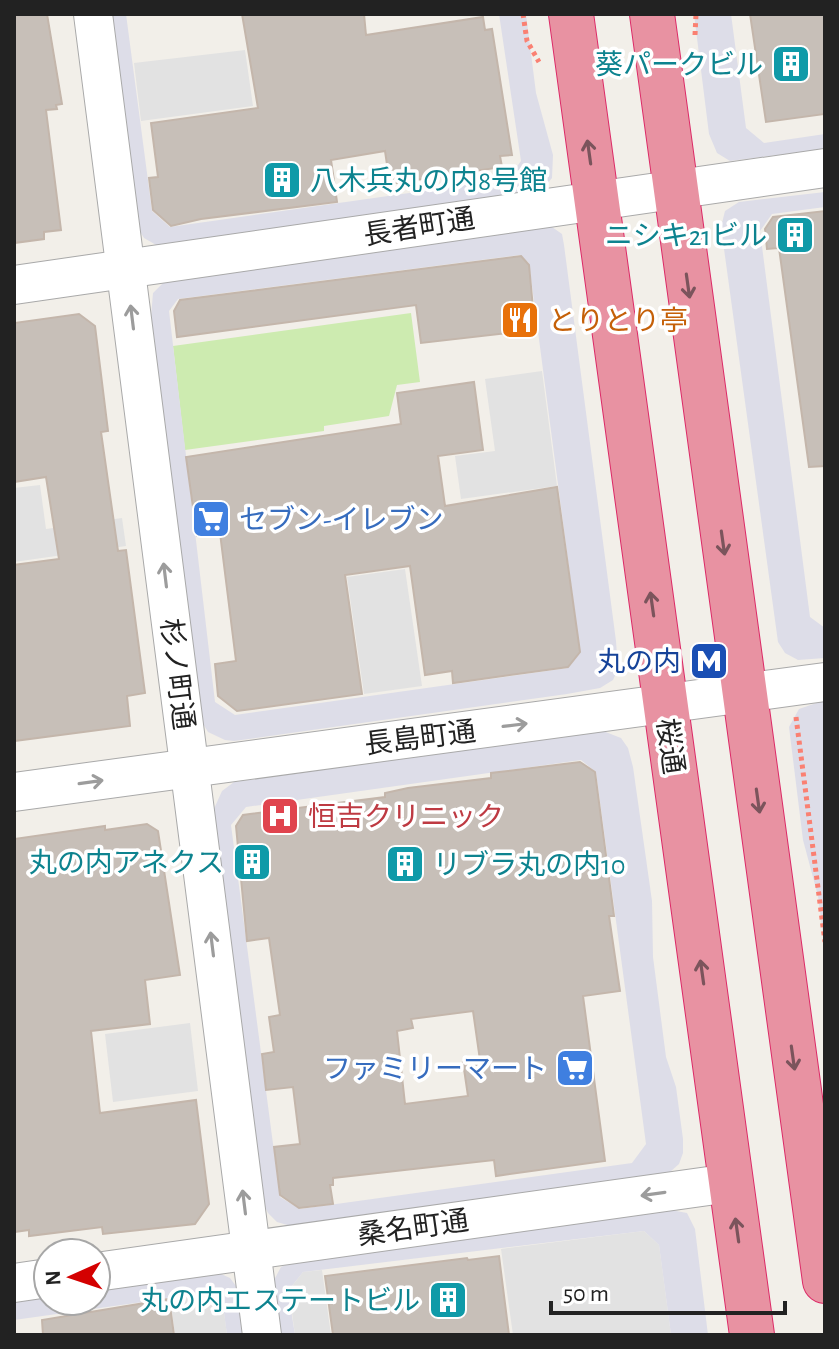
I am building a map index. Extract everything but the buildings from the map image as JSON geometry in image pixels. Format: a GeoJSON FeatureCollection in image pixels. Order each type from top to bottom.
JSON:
{"type":"FeatureCollection","features":[{"type":"Feature","properties":{"kind":"highway","name":"桜通"},"geometry":{"type":"LineString","coordinates":[[571,14],[752,1335]]}},
{"type":"Feature","properties":{"kind":"highway"},"geometry":{"type":"LineString","coordinates":[[652,14],[743,693],[817,1173],[825,1281]]}},
{"type":"Feature","properties":{"kind":"street","name":"杉ノ町通"},"geometry":{"type":"LineString","coordinates":[[93,14],[262,1335]]}},
{"type":"Feature","properties":{"kind":"street","name":"長者町通"},"geometry":{"type":"LineString","coordinates":[[14,285],[825,168]]}},
{"type":"Feature","properties":{"kind":"street","name":"長島町通"},"geometry":{"type":"LineString","coordinates":[[14,792],[825,682]]}},
{"type":"Feature","properties":{"kind":"street","name":"桑名町通"},"geometry":{"type":"LineString","coordinates":[[112,1270],[730,1183]]}},
{"type":"Feature","properties":{"kind":"green space"},"geometry":{"type":"Polygon","coordinates":[[[411,313],[420,382],[397,385],[389,416],[324,426],[324,431],[185,450],[173,346],[411,313]]]}},
{"type":"Feature","properties":{"kind":"shaded area"},"geometry":{"type":"Polygon","coordinates":[[[108,14],[126,14],[152,211],[170,227],[508,179],[521,161],[499,14],[526,14],[536,93],[553,155],[552,178],[540,192],[158,246],[144,238],[137,227],[108,14]]]}},
{"type":"Feature","properties":{"kind":"shaded area"},"geometry":{"type":"Polygon","coordinates":[[[694,14],[731,14],[746,128],[764,143],[825,134],[825,149],[730,161],[717,153],[709,134],[694,14]]]}},
{"type":"Feature","properties":{"kind":"shaded area"},"geometry":{"type":"Polygon","coordinates":[[[245,50],[253,106],[141,121],[134,63],[245,50]]]}},
{"type":"Feature","properties":{"kind":"shaded area"},"geometry":{"type":"Polygon","coordinates":[[[825,192],[825,207],[772,214],[760,231],[810,617],[825,628],[825,658],[798,660],[785,653],[778,642],[721,227],[725,211],[739,202],[825,192]]]}},
{"type":"Feature","properties":{"kind":"shaded area"},"geometry":{"type":"Polygon","coordinates":[[[552,227],[562,234],[616,641],[618,669],[613,680],[600,688],[567,694],[234,741],[208,732],[202,722],[151,317],[153,293],[174,277],[552,227]],[[520,255],[178,299],[169,311],[215,702],[235,715],[568,668],[580,652],[529,263],[520,255]]]}},
{"type":"Feature","properties":{"kind":"shaded area"},"geometry":{"type":"Polygon","coordinates":[[[542,371],[557,486],[461,499],[455,456],[495,451],[485,379],[542,371]]]}},
{"type":"Feature","properties":{"kind":"shaded area"},"geometry":{"type":"Polygon","coordinates":[[[40,485],[46,529],[122,518],[126,546],[14,562],[14,488],[40,485]]]}},
{"type":"Feature","properties":{"kind":"shaded area"},"geometry":{"type":"Polygon","coordinates":[[[405,569],[422,686],[364,694],[347,577],[405,569]]]}},
{"type":"Feature","properties":{"kind":"shaded area"},"geometry":{"type":"Polygon","coordinates":[[[825,700],[825,948],[818,896],[803,840],[789,727],[799,709],[825,700]]]}},
{"type":"Feature","properties":{"kind":"shaded area"},"geometry":{"type":"Polygon","coordinates":[[[603,731],[621,738],[628,748],[633,767],[652,901],[653,957],[666,1057],[676,1087],[683,1139],[679,1164],[657,1177],[294,1227],[277,1222],[261,1199],[213,811],[222,791],[234,782],[603,731]],[[581,760],[246,807],[231,825],[280,1197],[300,1209],[632,1163],[646,1144],[596,772],[581,760]]]}},
{"type":"Feature","properties":{"kind":"shaded area"},"geometry":{"type":"Polygon","coordinates":[[[190,1023],[198,1091],[113,1102],[105,1034],[190,1023]]]}},
{"type":"Feature","properties":{"kind":"shaded area"},"geometry":{"type":"Polygon","coordinates":[[[671,1210],[687,1213],[695,1229],[708,1335],[671,1335],[659,1245],[644,1231],[303,1272],[288,1291],[295,1335],[278,1335],[273,1282],[281,1267],[292,1262],[671,1210]]]}},
{"type":"Feature","properties":{"kind":"shaded area"},"geometry":{"type":"Polygon","coordinates":[[[644,1231],[659,1245],[671,1335],[513,1335],[501,1249],[644,1231]]]}},
{"type":"Feature","properties":{"kind":"shaded area"},"geometry":{"type":"Polygon","coordinates":[[[322,1270],[331,1335],[295,1335],[289,1290],[303,1272],[322,1270]]]}},
{"type":"Feature","properties":{"kind":"shaded area"},"geometry":{"type":"Polygon","coordinates":[[[219,1273],[230,1278],[239,1290],[246,1335],[227,1335],[223,1305],[207,1293],[112,1306],[112,1287],[219,1273]]]}},
{"type":"Feature","properties":{"kind":"shaded area"},"geometry":{"type":"Polygon","coordinates":[[[207,1293],[223,1305],[227,1335],[175,1335],[170,1298],[207,1293]]]}},
{"type":"Feature","properties":{"kind":"shaded area"},"geometry":{"type":"Polygon","coordinates":[[[32,1298],[32,1317],[35,1317],[14,1320],[14,1301],[32,1298]]]}},
{"type":"Feature","properties":{"kind":"place","name":"葵パークビル"},"geometry":{"type":"Point","coordinates":[791,64]}},
{"type":"Feature","properties":{"kind":"place","name":"八木兵丸の内8号館"},"geometry":{"type":"Point","coordinates":[282,180]}},
{"type":"Feature","properties":{"kind":"place","name":"ニシキ21ビル"},"geometry":{"type":"Point","coordinates":[795,235]}},
{"type":"Feature","properties":{"kind":"place","name":"とりとり亭"},"geometry":{"type":"Point","coordinates":[520,320]}},
{"type":"Feature","properties":{"kind":"place","name":"セブン-イレブン"},"geometry":{"type":"Point","coordinates":[211,519]}},
{"type":"Feature","properties":{"kind":"place","name":"丸の内"},"geometry":{"type":"Point","coordinates":[709,661]}},
{"type":"Feature","properties":{"kind":"place","name":"恒吉クリニック"},"geometry":{"type":"Point","coordinates":[280,816]}},
{"type":"Feature","properties":{"kind":"place","name":"丸の内アネクス"},"geometry":{"type":"Point","coordinates":[252,862]}},
{"type":"Feature","properties":{"kind":"place","name":"リブラ丸の内10"},"geometry":{"type":"Point","coordinates":[405,864]}},
{"type":"Feature","properties":{"kind":"place","name":"ファミリーマート"},"geometry":{"type":"Point","coordinates":[575,1068]}},
{"type":"Feature","properties":{"kind":"place","name":"丸の内エステートビル"},"geometry":{"type":"Point","coordinates":[448,1300]}}]}
